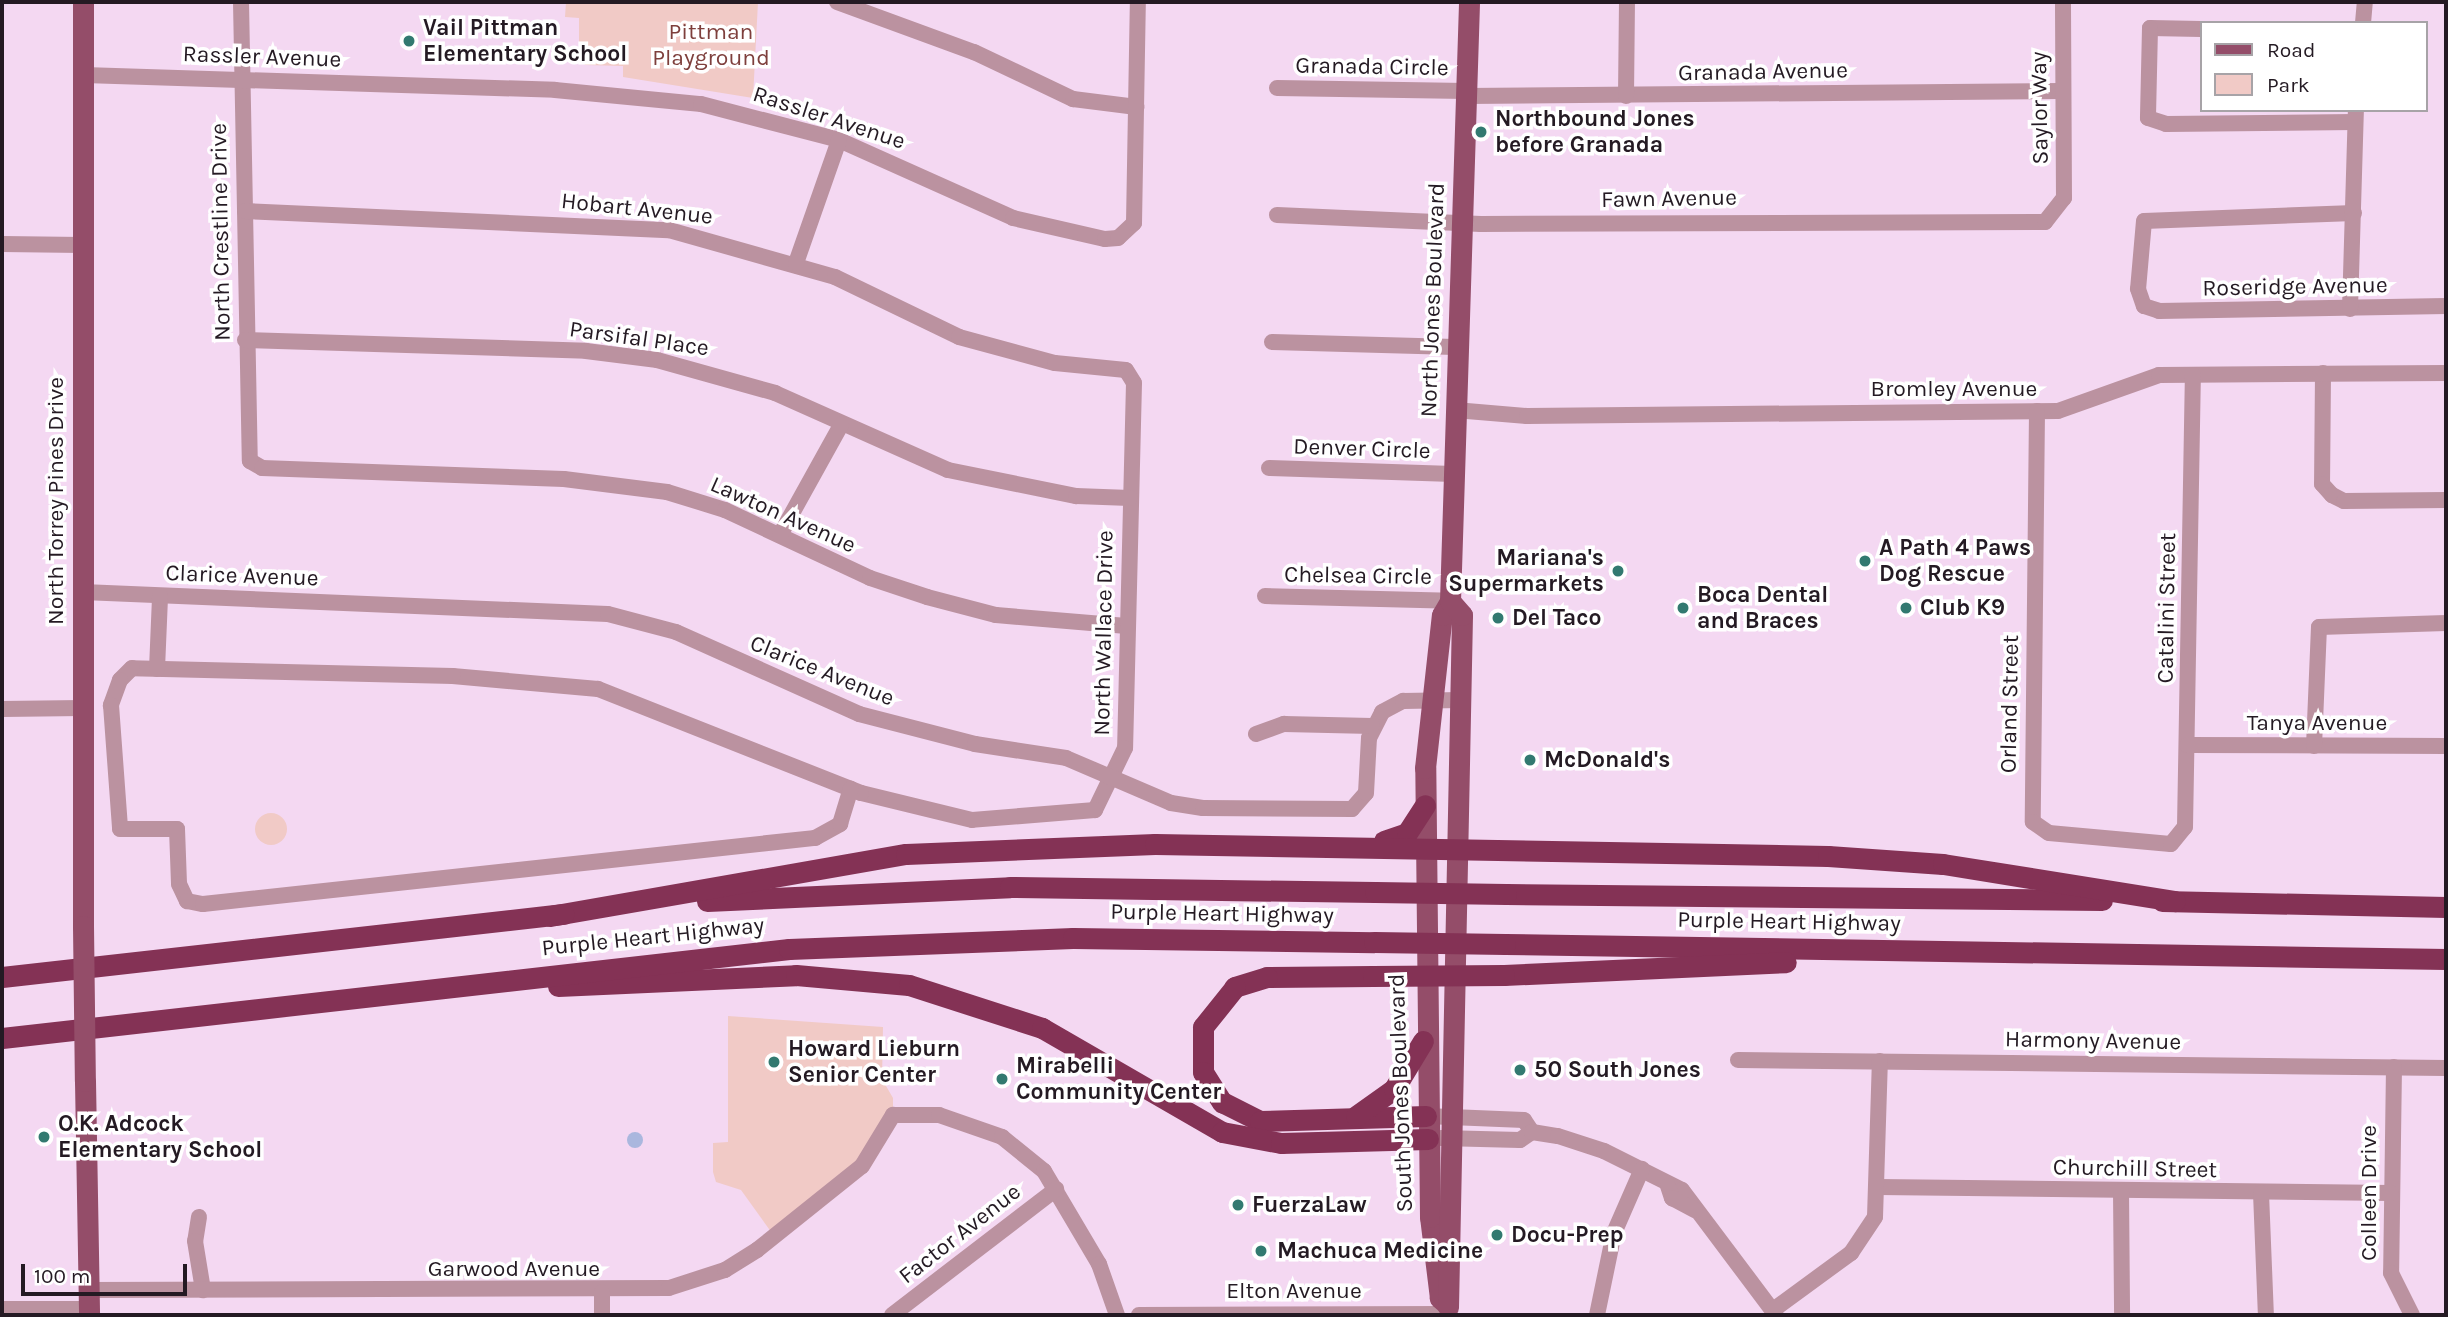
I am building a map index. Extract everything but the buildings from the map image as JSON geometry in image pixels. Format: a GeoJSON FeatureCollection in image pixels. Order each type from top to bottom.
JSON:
{"type":"FeatureCollection","features":[{"type":"Feature","properties":{"kind":"highway"},"geometry":{"type":"LineString","coordinates":[[1373,847],[1407,833],[1424,805]]}},
{"type":"Feature","properties":{"kind":"highway"},"geometry":{"type":"LineString","coordinates":[[550,916],[906,854],[1114,844],[1424,847],[1870,858],[2175,901]]}},
{"type":"Feature","properties":{"kind":"highway","name":"Purple Heart Highway"},"geometry":{"type":"LineString","coordinates":[[2,977],[550,916],[890,890],[1375,892],[2175,901],[2446,907]]}},
{"type":"Feature","properties":{"kind":"highway","name":"Purple Heart Highway"},"geometry":{"type":"LineString","coordinates":[[2,1038],[713,956],[911,942],[1374,942],[2446,959]]}},
{"type":"Feature","properties":{"kind":"highway"},"geometry":{"type":"LineString","coordinates":[[1426,1116],[1260,1121],[1229,1108],[1203,1072],[1201,1032],[1220,999],[1253,979],[1504,975],[2049,953]]}},
{"type":"Feature","properties":{"kind":"highway"},"geometry":{"type":"LineString","coordinates":[[391,994],[782,976],[887,982],[965,999],[1042,1028],[1182,1114],[1229,1134],[1289,1143],[1441,1131]]}},
{"type":"Feature","properties":{"kind":"highway"},"geometry":{"type":"LineString","coordinates":[[1344,1120],[1391,1093],[1423,1041]]}},
{"type":"Feature","properties":{"kind":"main road","name":"North Torrey Pines Drive"},"geometry":{"type":"LineString","coordinates":[[83,2],[82,708],[88,1305]]}},
{"type":"Feature","properties":{"kind":"main road","name":"North Jones Boulevard"},"geometry":{"type":"LineString","coordinates":[[1423,916],[1424,805],[1437,700],[1442,615],[1451,601],[1455,347],[1469,2]]}},
{"type":"Feature","properties":{"kind":"main road","name":"North Jones Boulevard"},"geometry":{"type":"LineString","coordinates":[[1451,601],[1462,615],[1458,917]]}},
{"type":"Feature","properties":{"kind":"main road","name":"South Jones Boulevard"},"geometry":{"type":"LineString","coordinates":[[1423,916],[1426,1116],[1441,1131]]}},
{"type":"Feature","properties":{"kind":"main road","name":"South Jones Boulevard"},"geometry":{"type":"LineString","coordinates":[[1448,1312],[1440,1298],[1433,1248],[1458,917]]}},
{"type":"Feature","properties":{"kind":"street","name":"North Crestline Drive"},"geometry":{"type":"LineString","coordinates":[[242,2],[244,340],[250,461]]}},
{"type":"Feature","properties":{"kind":"street"},"geometry":{"type":"LineString","coordinates":[[837,2],[961,47],[1073,99],[1136,107],[1138,2]]}},
{"type":"Feature","properties":{"kind":"street"},"geometry":{"type":"LineString","coordinates":[[1626,96],[1628,2]]}},
{"type":"Feature","properties":{"kind":"street","name":"Saylor Way"},"geometry":{"type":"LineString","coordinates":[[2058,212],[2064,198],[2061,90],[2063,2]]}},
{"type":"Feature","properties":{"kind":"street"},"geometry":{"type":"LineString","coordinates":[[2363,21],[2365,2]]}},
{"type":"Feature","properties":{"kind":"street"},"geometry":{"type":"LineString","coordinates":[[2200,29],[2150,28],[2148,118],[2166,124],[2355,116],[2350,309]]}},
{"type":"Feature","properties":{"kind":"street","name":"Rassler Avenue"},"geometry":{"type":"LineString","coordinates":[[84,75],[646,96],[776,120],[839,141],[1041,228],[1105,239],[1127,233],[1134,223],[1136,107]]}},
{"type":"Feature","properties":{"kind":"street","name":"Granada Circle"},"geometry":{"type":"LineString","coordinates":[[1277,88],[1466,93]]}},
{"type":"Feature","properties":{"kind":"street","name":"Granada Avenue"},"geometry":{"type":"LineString","coordinates":[[1466,93],[1626,96],[2061,90]]}},
{"type":"Feature","properties":{"kind":"street"},"geometry":{"type":"LineString","coordinates":[[796,263],[839,141]]}},
{"type":"Feature","properties":{"kind":"street","name":"Hobart Avenue"},"geometry":{"type":"LineString","coordinates":[[244,211],[615,224],[722,241],[796,263],[959,337],[1055,363],[1126,370]]}},
{"type":"Feature","properties":{"kind":"street","name":"Fawn Avenue"},"geometry":{"type":"LineString","coordinates":[[1277,215],[1462,221],[2045,222],[2058,212]]}},
{"type":"Feature","properties":{"kind":"street","name":"Roseridge Avenue"},"geometry":{"type":"LineString","coordinates":[[2354,213],[2144,221],[2138,289],[2144,306],[2159,311],[2446,306]]}},
{"type":"Feature","properties":{"kind":"street"},"geometry":{"type":"LineString","coordinates":[[2,244],[82,244]]}},
{"type":"Feature","properties":{"kind":"street","name":"Parsifal Place"},"geometry":{"type":"LineString","coordinates":[[244,340],[657,360],[721,373],[948,470],[1000,485],[1130,498]]}},
{"type":"Feature","properties":{"kind":"street"},"geometry":{"type":"LineString","coordinates":[[1272,342],[1455,347]]}},
{"type":"Feature","properties":{"kind":"street","name":"North Wallace Drive"},"geometry":{"type":"LineString","coordinates":[[152,669],[453,676],[598,689],[851,789],[923,811],[987,820],[1083,814],[1103,802],[1125,748],[1134,383],[1126,370]]}},
{"type":"Feature","properties":{"kind":"street"},"geometry":{"type":"LineString","coordinates":[[2323,373],[2322,484],[2332,495],[2344,501],[2446,500]]}},
{"type":"Feature","properties":{"kind":"street","name":"Bromley Avenue"},"geometry":{"type":"LineString","coordinates":[[1455,410],[1527,416],[2037,411],[2079,408],[2144,377],[2446,373]]}},
{"type":"Feature","properties":{"kind":"street","name":"Catalini Street"},"geometry":{"type":"LineString","coordinates":[[2178,840],[2185,827],[2193,375]]}},
{"type":"Feature","properties":{"kind":"street","name":"Orland Street"},"geometry":{"type":"LineString","coordinates":[[2037,411],[2031,815],[2037,828],[2171,844],[2178,840]]}},
{"type":"Feature","properties":{"kind":"street"},"geometry":{"type":"LineString","coordinates":[[780,536],[841,425]]}},
{"type":"Feature","properties":{"kind":"street","name":"Lawton Avenue"},"geometry":{"type":"LineString","coordinates":[[250,461],[262,468],[621,484],[725,510],[870,578],[996,615],[1127,626]]}},
{"type":"Feature","properties":{"kind":"street","name":"Denver Circle"},"geometry":{"type":"LineString","coordinates":[[1269,468],[1454,474]]}},
{"type":"Feature","properties":{"kind":"street","name":"Clarice Avenue"},"geometry":{"type":"LineString","coordinates":[[83,592],[608,614],[676,632],[859,714],[975,744],[1066,758],[1191,807],[1346,811],[1366,793],[1372,726]]}},
{"type":"Feature","properties":{"kind":"street"},"geometry":{"type":"LineString","coordinates":[[154,596],[152,669],[132,668],[120,680],[111,705],[120,828],[177,829],[179,884],[187,901],[203,904],[815,838],[840,824],[851,789]]}},
{"type":"Feature","properties":{"kind":"street","name":"Chelsea Circle"},"geometry":{"type":"LineString","coordinates":[[1265,596],[1451,601]]}},
{"type":"Feature","properties":{"kind":"street"},"geometry":{"type":"LineString","coordinates":[[2314,746],[2316,638],[2322,625],[2446,623]]}},
{"type":"Feature","properties":{"kind":"street"},"geometry":{"type":"LineString","coordinates":[[1256,734],[1284,724],[1372,726],[1394,703],[1460,700]]}},
{"type":"Feature","properties":{"kind":"street"},"geometry":{"type":"LineString","coordinates":[[2,709],[82,708]]}},
{"type":"Feature","properties":{"kind":"street","name":"Tanya Avenue"},"geometry":{"type":"LineString","coordinates":[[2187,745],[2446,747]]}},
{"type":"Feature","properties":{"kind":"street","name":"Harmony Avenue"},"geometry":{"type":"LineString","coordinates":[[1738,1060],[2446,1068]]}},
{"type":"Feature","properties":{"kind":"street"},"geometry":{"type":"LineString","coordinates":[[1441,1131],[1520,1140],[1532,1132],[1592,1146],[1642,1169],[1668,1186],[1672,1198],[1695,1210],[1775,1313],[1867,1236],[1878,1187],[1880,1061]]}},
{"type":"Feature","properties":{"kind":"street","name":"Colleen Drive"},"geometry":{"type":"LineString","coordinates":[[2394,1067],[2391,1273],[2412,1315]]}},
{"type":"Feature","properties":{"kind":"street","name":"Garwood Avenue"},"geometry":{"type":"LineString","coordinates":[[2,1309],[88,1305],[203,1290],[602,1292],[669,1288],[725,1270],[862,1166],[879,1130],[893,1115],[959,1119],[1014,1144],[1056,1189]]}},
{"type":"Feature","properties":{"kind":"street"},"geometry":{"type":"LineString","coordinates":[[1597,1315],[1617,1223],[1642,1169]]}},
{"type":"Feature","properties":{"kind":"street","name":"Churchill Street"},"geometry":{"type":"LineString","coordinates":[[1878,1187],[2391,1193]]}},
{"type":"Feature","properties":{"kind":"street"},"geometry":{"type":"LineString","coordinates":[[1056,1189],[1100,1264],[1117,1315]]}},
{"type":"Feature","properties":{"kind":"street","name":"Factor Avenue"},"geometry":{"type":"LineString","coordinates":[[892,1315],[1056,1189]]}},
{"type":"Feature","properties":{"kind":"street"},"geometry":{"type":"LineString","coordinates":[[2121,1191],[2122,1315]]}},
{"type":"Feature","properties":{"kind":"street"},"geometry":{"type":"LineString","coordinates":[[2261,1193],[2266,1315]]}},
{"type":"Feature","properties":{"kind":"street"},"geometry":{"type":"LineString","coordinates":[[199,1217],[195,1241],[203,1290]]}},
{"type":"Feature","properties":{"kind":"street"},"geometry":{"type":"LineString","coordinates":[[602,1292],[602,1315]]}},
{"type":"Feature","properties":{"kind":"street","name":"Elton Avenue"},"geometry":{"type":"LineString","coordinates":[[1139,1315],[1448,1312]]}},
{"type":"Feature","properties":{"kind":"green space","name":"Pittman Playground"},"geometry":{"type":"Polygon","coordinates":[[[566,2],[758,2],[753,98],[623,77],[623,66],[585,65],[579,56],[579,18],[565,17],[566,2]]]}},
{"type":"Feature","properties":{"kind":"green space"},"geometry":{"type":"Polygon","coordinates":[[[271,813],[282,818],[287,829],[282,840],[271,845],[260,840],[255,829],[260,818],[271,813]]]}},
{"type":"Feature","properties":{"kind":"green space"},"geometry":{"type":"Polygon","coordinates":[[[728,1016],[883,1027],[882,1079],[893,1098],[893,1115],[870,1150],[774,1236],[741,1190],[716,1182],[713,1172],[713,1143],[728,1142],[728,1016]]]}},
{"type":"Feature","properties":{"kind":"water"},"geometry":{"type":"Polygon","coordinates":[[[635,1132],[641,1134],[641,1146],[635,1148],[629,1146],[627,1140],[629,1134],[635,1132]]]}},
{"type":"Feature","properties":{"kind":"place","name":"Vail Pittman Elementary School"},"geometry":{"type":"Point","coordinates":[409,41]}},
{"type":"Feature","properties":{"kind":"place","name":"Northbound Jones before Granada"},"geometry":{"type":"Point","coordinates":[1481,132]}},
{"type":"Feature","properties":{"kind":"place","name":"A Path 4 Paws Dog Rescue"},"geometry":{"type":"Point","coordinates":[1865,561]}},
{"type":"Feature","properties":{"kind":"place","name":"Mariana's Supermarkets"},"geometry":{"type":"Point","coordinates":[1618,571]}},
{"type":"Feature","properties":{"kind":"place","name":"Boca Dental and Braces"},"geometry":{"type":"Point","coordinates":[1683,608]}},
{"type":"Feature","properties":{"kind":"place","name":"Club K9"},"geometry":{"type":"Point","coordinates":[1906,608]}},
{"type":"Feature","properties":{"kind":"place","name":"Del Taco"},"geometry":{"type":"Point","coordinates":[1498,618]}},
{"type":"Feature","properties":{"kind":"place","name":"McDonald's"},"geometry":{"type":"Point","coordinates":[1530,760]}},
{"type":"Feature","properties":{"kind":"place","name":"Howard Lieburn Senior Center"},"geometry":{"type":"Point","coordinates":[774,1062]}},
{"type":"Feature","properties":{"kind":"place","name":"50 South Jones"},"geometry":{"type":"Point","coordinates":[1520,1070]}},
{"type":"Feature","properties":{"kind":"place","name":"Mirabelli Community Center"},"geometry":{"type":"Point","coordinates":[1002,1079]}},
{"type":"Feature","properties":{"kind":"place","name":"O.K. Adcock Elementary School"},"geometry":{"type":"Point","coordinates":[44,1137]}},
{"type":"Feature","properties":{"kind":"place","name":"FuerzaLaw"},"geometry":{"type":"Point","coordinates":[1238,1205]}},
{"type":"Feature","properties":{"kind":"place","name":"Docu-Prep"},"geometry":{"type":"Point","coordinates":[1497,1235]}},
{"type":"Feature","properties":{"kind":"place","name":"Machuca Medicine"},"geometry":{"type":"Point","coordinates":[1261,1251]}}]}
